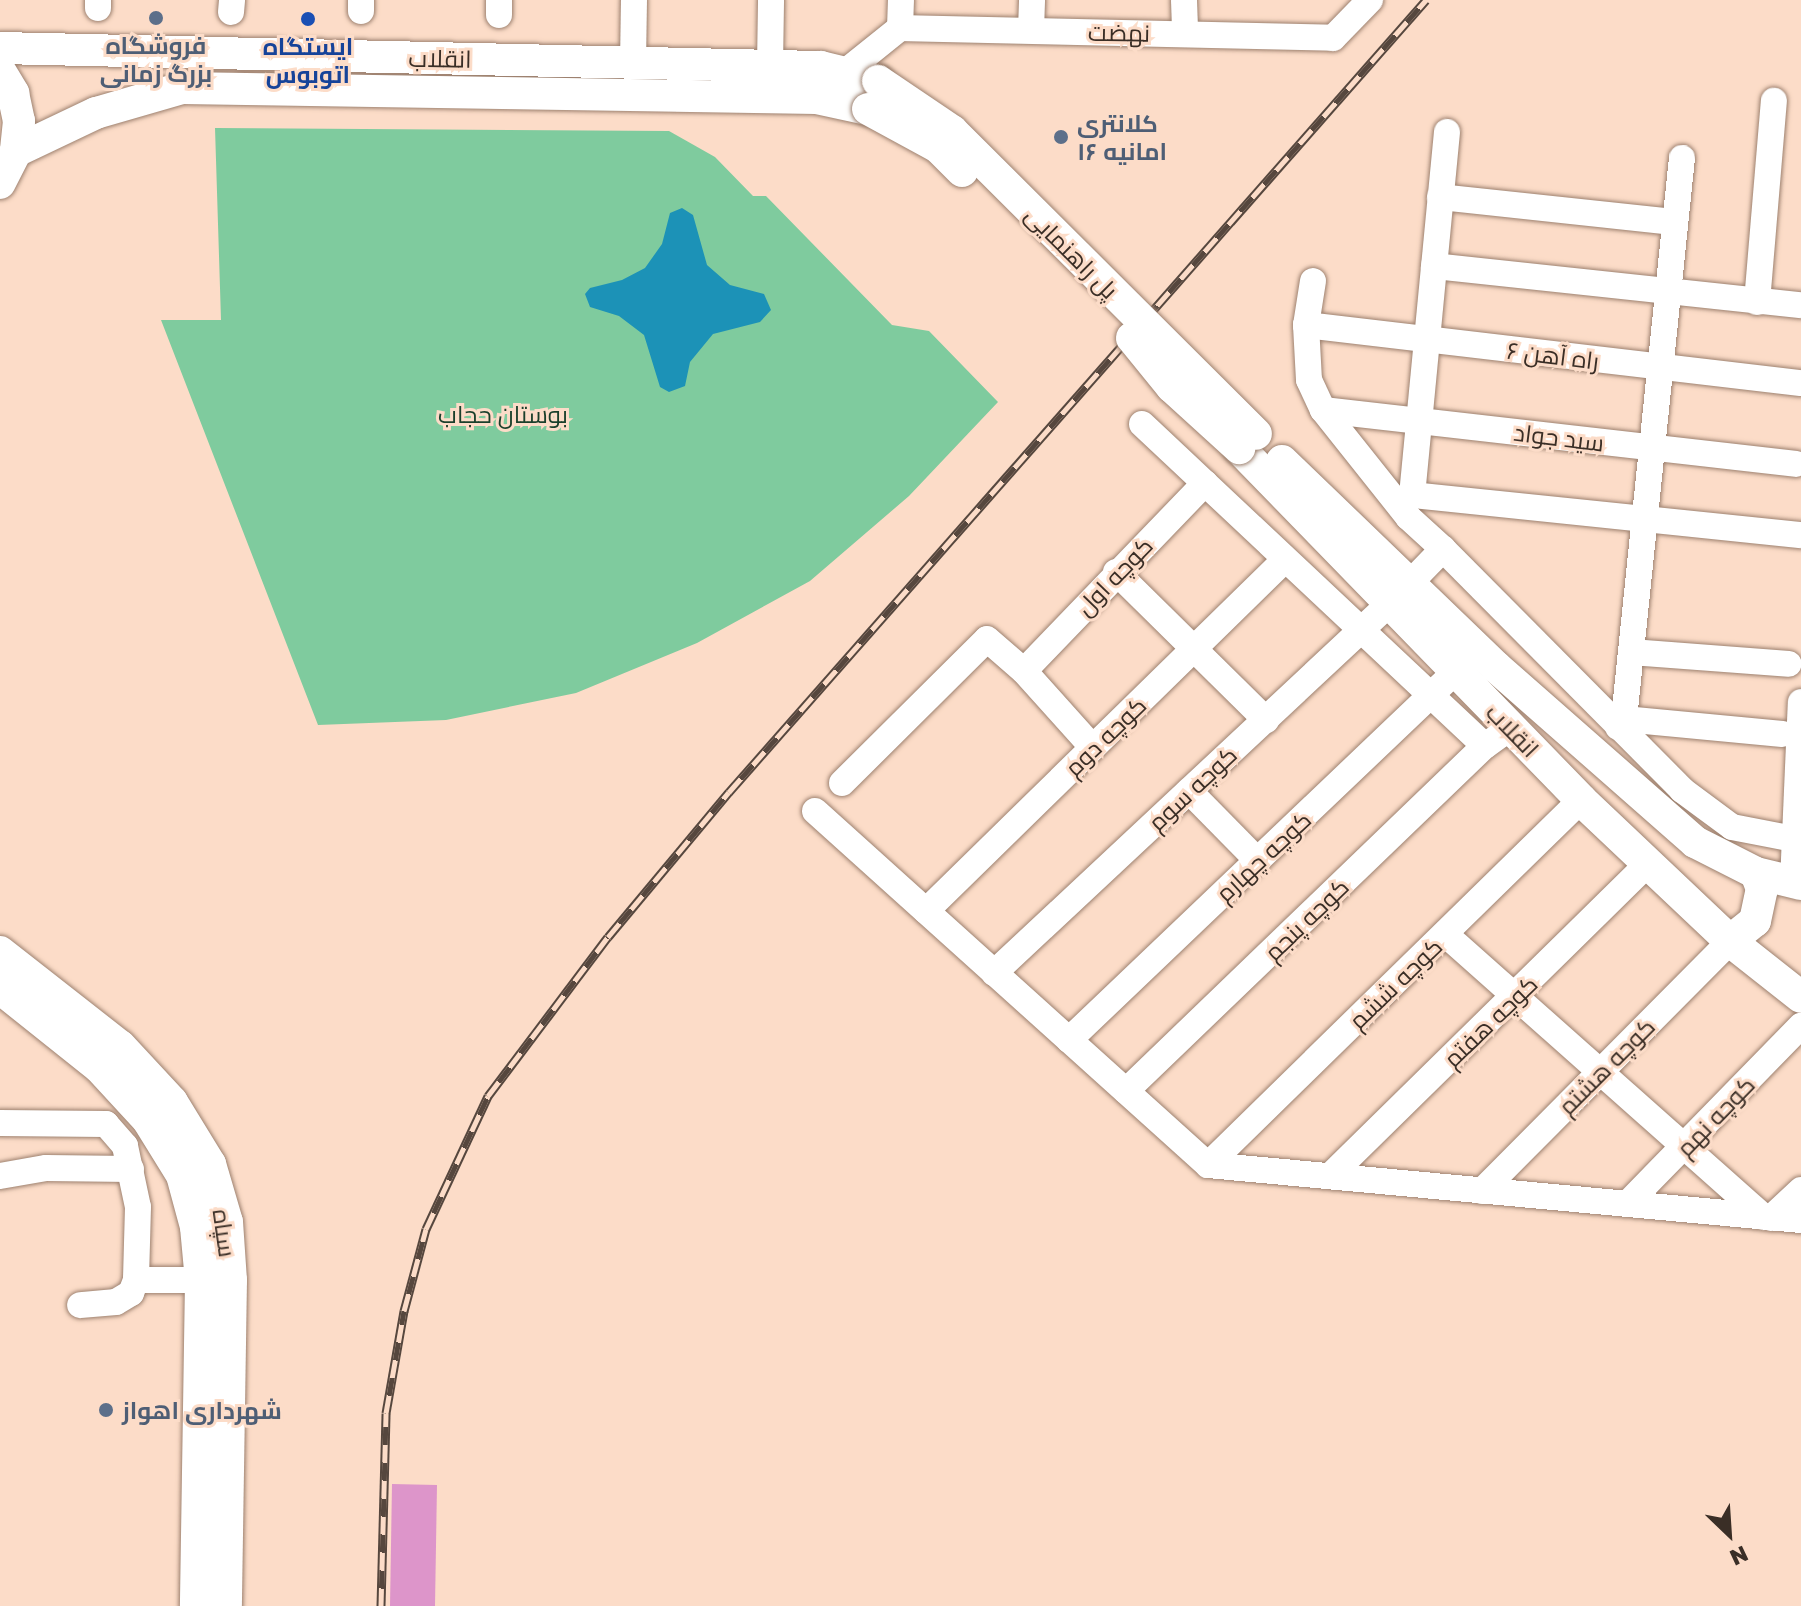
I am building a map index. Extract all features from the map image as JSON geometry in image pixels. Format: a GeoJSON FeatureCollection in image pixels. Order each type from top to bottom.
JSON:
{"type":"FeatureCollection","features":[{"type":"Feature","properties":{"kind":"main road","name":"انقلاب"},"geometry":{"type":"LineString","coordinates":[[0,48],[770,66],[844,73],[873,95]]}},
{"type":"Feature","properties":{"kind":"main road"},"geometry":{"type":"LineString","coordinates":[[0,71],[13,93],[19,121],[16,151],[0,183]]}},
{"type":"Feature","properties":{"kind":"main road","name":"انقلاب"},"geometry":{"type":"LineString","coordinates":[[16,151],[96,113],[182,88],[817,98],[873,95]]}},
{"type":"Feature","properties":{"kind":"main road","name":"پل راهنمایی"},"geometry":{"type":"LineString","coordinates":[[873,95],[938,147],[1247,441]]}},
{"type":"Feature","properties":{"kind":"main road","name":"انقلاب"},"geometry":{"type":"LineString","coordinates":[[1247,441],[1400,594],[1695,842],[1756,873],[1797,883]]}},
{"type":"Feature","properties":{"kind":"main road","name":"انقلاب"},"geometry":{"type":"LineString","coordinates":[[1400,594],[1456,671],[1498,737],[1581,800],[1730,941],[1801,997]]}},
{"type":"Feature","properties":{"kind":"main road"},"geometry":{"type":"LineString","coordinates":[[1730,941],[1755,921],[1762,889],[1756,873]]}},
{"type":"Feature","properties":{"kind":"main road","name":"سپاه"},"geometry":{"type":"LineString","coordinates":[[0,952],[120,1046],[172,1102],[210,1164],[227,1222],[216,1280],[196,1606]]}},
{"type":"Feature","properties":{"kind":"main road","name":"سپاه"},"geometry":{"type":"LineString","coordinates":[[0,988],[99,1067],[148,1120],[182,1175],[196,1227],[216,1280],[226,1606]]}},
{"type":"Feature","properties":{"kind":"street"},"geometry":{"type":"LineString","coordinates":[[633,63],[634,0]]}},
{"type":"Feature","properties":{"kind":"street"},"geometry":{"type":"LineString","coordinates":[[770,66],[771,0]]}},
{"type":"Feature","properties":{"kind":"street"},"geometry":{"type":"LineString","coordinates":[[844,73],[900,28],[901,0]]}},
{"type":"Feature","properties":{"kind":"street"},"geometry":{"type":"LineString","coordinates":[[1031,30],[1032,0]]}},
{"type":"Feature","properties":{"kind":"street"},"geometry":{"type":"LineString","coordinates":[[1184,0],[1185,33]]}},
{"type":"Feature","properties":{"kind":"street","name":"نهضت"},"geometry":{"type":"LineString","coordinates":[[900,28],[1338,36],[1356,5]]}},
{"type":"Feature","properties":{"kind":"street"},"geometry":{"type":"LineString","coordinates":[[1757,302],[1774,101]]}},
{"type":"Feature","properties":{"kind":"street"},"geometry":{"type":"LineString","coordinates":[[1447,132],[1412,495],[1801,535]]}},
{"type":"Feature","properties":{"kind":"street"},"geometry":{"type":"LineString","coordinates":[[1621,723],[1682,158]]}},
{"type":"Feature","properties":{"kind":"street"},"geometry":{"type":"LineString","coordinates":[[1440,197],[1675,222]]}},
{"type":"Feature","properties":{"kind":"street"},"geometry":{"type":"LineString","coordinates":[[1434,266],[1801,305]]}},
{"type":"Feature","properties":{"kind":"street"},"geometry":{"type":"LineString","coordinates":[[1313,281],[1306,325],[1309,380],[1323,410],[1408,517],[1621,723],[1682,790],[1732,827],[1794,839]]}},
{"type":"Feature","properties":{"kind":"street","name":"راه آهن ۶"},"geometry":{"type":"LineString","coordinates":[[1306,325],[1801,383]]}},
{"type":"Feature","properties":{"kind":"street","name":"سید جواد"},"geometry":{"type":"LineString","coordinates":[[1323,410],[1796,464]]}},
{"type":"Feature","properties":{"kind":"street"},"geometry":{"type":"LineString","coordinates":[[1142,424],[1283,561],[1432,697],[1498,737]]}},
{"type":"Feature","properties":{"kind":"street","name":"کوچه اول"},"geometry":{"type":"LineString","coordinates":[[1024,671],[1205,483]]}},
{"type":"Feature","properties":{"kind":"street","name":"کوچه سوم"},"geometry":{"type":"LineString","coordinates":[[994,973],[1360,632],[1443,549]]}},
{"type":"Feature","properties":{"kind":"street","name":"کوچه دوم"},"geometry":{"type":"LineString","coordinates":[[926,911],[1283,561]]}},
{"type":"Feature","properties":{"kind":"street"},"geometry":{"type":"LineString","coordinates":[[1116,572],[1266,720]]}},
{"type":"Feature","properties":{"kind":"street"},"geometry":{"type":"LineString","coordinates":[[842,783],[987,639],[1024,671],[1093,748]]}},
{"type":"Feature","properties":{"kind":"street"},"geometry":{"type":"LineString","coordinates":[[1631,652],[1789,664]]}},
{"type":"Feature","properties":{"kind":"street","name":"کوچه چهارم"},"geometry":{"type":"LineString","coordinates":[[1069,1040],[1456,671]]}},
{"type":"Feature","properties":{"kind":"street"},"geometry":{"type":"LineString","coordinates":[[1797,883],[1794,839],[1801,702]]}},
{"type":"Feature","properties":{"kind":"street"},"geometry":{"type":"LineString","coordinates":[[1621,723],[1782,734]]}},
{"type":"Feature","properties":{"kind":"street","name":"کوچه پنجم"},"geometry":{"type":"LineString","coordinates":[[1126,1091],[1498,737]]}},
{"type":"Feature","properties":{"kind":"street"},"geometry":{"type":"LineString","coordinates":[[1189,791],[1258,861]]}},
{"type":"Feature","properties":{"kind":"street","name":"کوچه ششم"},"geometry":{"type":"LineString","coordinates":[[1208,1165],[1581,800]]}},
{"type":"Feature","properties":{"kind":"street"},"geometry":{"type":"LineString","coordinates":[[815,811],[1208,1165],[1801,1220]]}},
{"type":"Feature","properties":{"kind":"street","name":"کوچه هفتم"},"geometry":{"type":"LineString","coordinates":[[1330,1176],[1648,864]]}},
{"type":"Feature","properties":{"kind":"street"},"geometry":{"type":"LineString","coordinates":[[1445,934],[1768,1217]]}},
{"type":"Feature","properties":{"kind":"street","name":"کوچه هشتم"},"geometry":{"type":"LineString","coordinates":[[1482,1191],[1730,941]]}},
{"type":"Feature","properties":{"kind":"street","name":"کوچه نهم"},"geometry":{"type":"LineString","coordinates":[[1627,1204],[1801,1026]]}},
{"type":"Feature","properties":{"kind":"street"},"geometry":{"type":"LineString","coordinates":[[0,1123],[106,1124],[118,1132],[131,1169],[138,1207],[136,1280],[131,1293],[116,1302],[80,1305]]}},
{"type":"Feature","properties":{"kind":"street"},"geometry":{"type":"LineString","coordinates":[[41,1124],[46,1168]]}},
{"type":"Feature","properties":{"kind":"street"},"geometry":{"type":"LineString","coordinates":[[0,1176],[46,1168],[131,1169]]}},
{"type":"Feature","properties":{"kind":"street"},"geometry":{"type":"LineString","coordinates":[[1768,1217],[1801,1190]]}},
{"type":"Feature","properties":{"kind":"street"},"geometry":{"type":"LineString","coordinates":[[136,1280],[216,1280]]}},
{"type":"Feature","properties":{"kind":"green space","name":"بوستان حجاب"},"geometry":{"type":"Polygon","coordinates":[[[215,128],[669,131],[715,157],[753,196],[766,196],[892,325],[929,331],[998,402],[909,496],[810,581],[697,643],[576,693],[446,720],[318,725],[161,320],[221,320],[215,128]]]}},
{"type":"Feature","properties":{"kind":"water"},"geometry":{"type":"Polygon","coordinates":[[[682,208],[693,215],[707,265],[730,285],[764,294],[771,310],[760,322],[713,334],[690,362],[685,386],[669,392],[660,387],[644,335],[619,316],[590,307],[585,294],[590,288],[622,280],[645,268],[662,244],[670,213],[682,208]]]}},
{"type":"Feature","properties":{"kind":"building"},"geometry":{"type":"Polygon","coordinates":[[[392,1484],[437,1485],[435,1606],[390,1606],[392,1484]]]}},
{"type":"Feature","properties":{"kind":"railway"},"geometry":{"type":"LineString","coordinates":[[381,1606],[386,1413],[404,1311],[426,1229],[488,1096],[608,937],[729,792],[1426,0]]}},
{"type":"Feature","properties":{"kind":"place","name":"فروشگاه بزرگ زمانی"},"geometry":{"type":"Point","coordinates":[156,18]}},
{"type":"Feature","properties":{"kind":"place","name":"ایستگاه اتوبوس"},"geometry":{"type":"Point","coordinates":[308,19]}},
{"type":"Feature","properties":{"kind":"place","name":"کلانتری ۱۶ امانیه"},"geometry":{"type":"Point","coordinates":[1061,137]}},
{"type":"Feature","properties":{"kind":"place","name":"شهرداری اهواز"},"geometry":{"type":"Point","coordinates":[106,1410]}}]}
